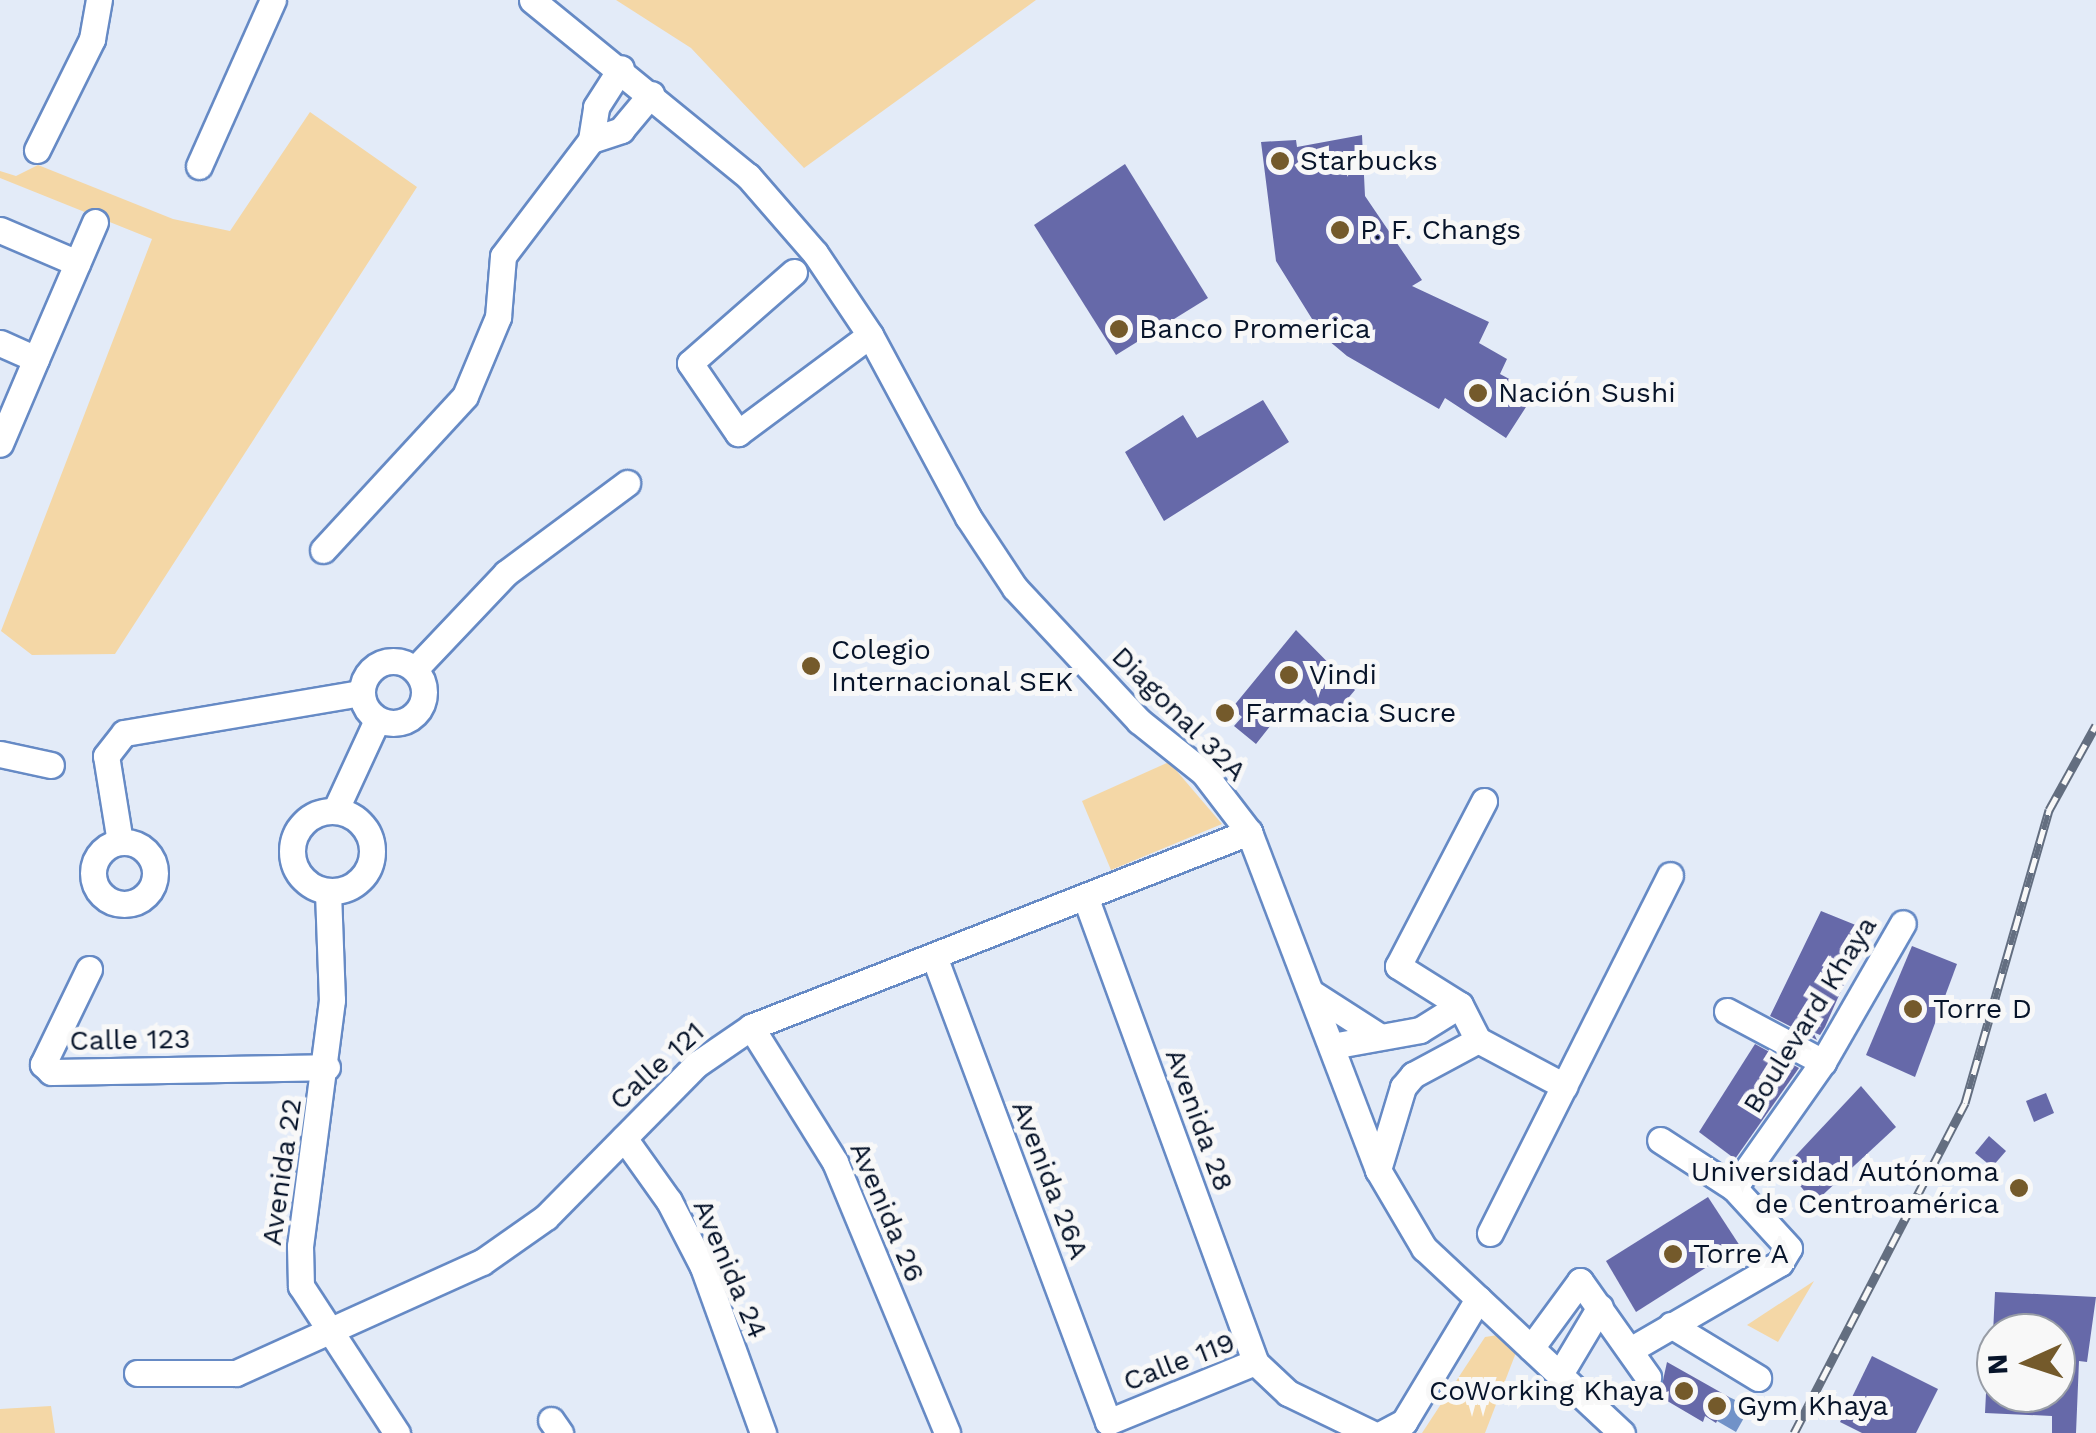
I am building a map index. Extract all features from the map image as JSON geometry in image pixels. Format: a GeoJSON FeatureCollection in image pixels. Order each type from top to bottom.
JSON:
{"type":"FeatureCollection","features":[{"type":"Feature","properties":{"kind":"street"},"geometry":{"type":"LineString","coordinates":[[38,150],[92,38],[99,0]]}},
{"type":"Feature","properties":{"kind":"street"},"geometry":{"type":"LineString","coordinates":[[199,166],[273,0]]}},
{"type":"Feature","properties":{"kind":"street","name":"Diagonal 32A"},"geometry":{"type":"LineString","coordinates":[[532,0],[621,68],[786,216],[870,335],[968,517],[1015,588],[1139,721],[1202,772],[1248,832],[1378,1170],[1424,1248],[1614,1429]]}},
{"type":"Feature","properties":{"kind":"street"},"geometry":{"type":"LineString","coordinates":[[324,550],[464,396],[498,317],[503,256],[592,140],[596,107],[621,68]]}},
{"type":"Feature","properties":{"kind":"street"},"geometry":{"type":"LineString","coordinates":[[592,140],[621,130],[651,94]]}},
{"type":"Feature","properties":{"kind":"street"},"geometry":{"type":"LineString","coordinates":[[0,444],[94,222]]}},
{"type":"Feature","properties":{"kind":"street"},"geometry":{"type":"LineString","coordinates":[[0,230],[77,263]]}},
{"type":"Feature","properties":{"kind":"street"},"geometry":{"type":"LineString","coordinates":[[794,272],[690,362],[738,433],[870,335]]}},
{"type":"Feature","properties":{"kind":"street"},"geometry":{"type":"LineString","coordinates":[[0,344],[36,359]]}},
{"type":"Feature","properties":{"kind":"street"},"geometry":{"type":"LineString","coordinates":[[415,669],[506,572],[627,482]]}},
{"type":"Feature","properties":{"kind":"street"},"geometry":{"type":"LineString","coordinates":[[120,842],[106,756],[124,734],[361,693],[380,663],[415,669]]}},
{"type":"Feature","properties":{"kind":"street"},"geometry":{"type":"LineString","coordinates":[[361,693],[377,720],[396,724],[421,707],[424,687],[415,669]]}},
{"type":"Feature","properties":{"kind":"street"},"geometry":{"type":"LineString","coordinates":[[335,811],[377,720]]}},
{"type":"Feature","properties":{"kind":"street"},"geometry":{"type":"LineString","coordinates":[[0,754],[51,765]]}},
{"type":"Feature","properties":{"kind":"street"},"geometry":{"type":"LineString","coordinates":[[1484,801],[1398,966],[1460,1006],[1478,1040],[1564,1086]]}},
{"type":"Feature","properties":{"kind":"street"},"geometry":{"type":"LineString","coordinates":[[335,811],[362,825],[372,855],[358,882],[328,892],[301,878],[291,848],[306,820],[335,811]]}},
{"type":"Feature","properties":{"kind":"street","name":"Calle 121"},"geometry":{"type":"LineString","coordinates":[[137,1373],[236,1373],[482,1262],[546,1217],[696,1064],[750,1027],[935,959],[1248,832]]}},
{"type":"Feature","properties":{"kind":"street"},"geometry":{"type":"LineString","coordinates":[[1490,1233],[1670,875]]}},
{"type":"Feature","properties":{"kind":"street","name":"Avenida 22"},"geometry":{"type":"LineString","coordinates":[[328,892],[328,1067],[299,1264],[308,1306],[396,1433]]}},
{"type":"Feature","properties":{"kind":"street","name":"Avenida 28"},"geometry":{"type":"LineString","coordinates":[[1086,898],[1255,1362]]}},
{"type":"Feature","properties":{"kind":"street","name":"Boulevard Khaya"},"geometry":{"type":"LineString","coordinates":[[1734,1188],[1823,1062],[1902,923]]}},
{"type":"Feature","properties":{"kind":"street","name":"Avenida 26A"},"geometry":{"type":"LineString","coordinates":[[935,959],[1104,1428]]}},
{"type":"Feature","properties":{"kind":"street","name":"Calle 123"},"geometry":{"type":"LineString","coordinates":[[89,969],[43,1064],[51,1072],[328,1067]]}},
{"type":"Feature","properties":{"kind":"street"},"geometry":{"type":"LineString","coordinates":[[1311,992],[1379,1036]]}},
{"type":"Feature","properties":{"kind":"street"},"geometry":{"type":"LineString","coordinates":[[1332,1046],[1420,1030],[1460,1006]]}},
{"type":"Feature","properties":{"kind":"street"},"geometry":{"type":"LineString","coordinates":[[1727,1011],[1823,1062]]}},
{"type":"Feature","properties":{"kind":"street","name":"Avenida 26"},"geometry":{"type":"LineString","coordinates":[[750,1027],[835,1162],[947,1433]]}},
{"type":"Feature","properties":{"kind":"street"},"geometry":{"type":"LineString","coordinates":[[1378,1170],[1403,1087],[1413,1074],[1478,1040]]}},
{"type":"Feature","properties":{"kind":"street","name":"Avenida 24"},"geometry":{"type":"LineString","coordinates":[[624,1138],[669,1201],[703,1266],[763,1433]]}},
{"type":"Feature","properties":{"kind":"street"},"geometry":{"type":"LineString","coordinates":[[1630,1350],[1787,1255],[1789,1248],[1734,1188],[1660,1140]]}},
{"type":"Feature","properties":{"kind":"street"},"geometry":{"type":"LineString","coordinates":[[1531,1348],[1580,1281],[1648,1377]]}},
{"type":"Feature","properties":{"kind":"street"},"geometry":{"type":"LineString","coordinates":[[1383,1433],[1404,1422],[1478,1299]]}},
{"type":"Feature","properties":{"kind":"street"},"geometry":{"type":"LineString","coordinates":[[1560,1374],[1600,1307]]}},
{"type":"Feature","properties":{"kind":"street"},"geometry":{"type":"LineString","coordinates":[[1671,1325],[1758,1378]]}},
{"type":"Feature","properties":{"kind":"street","name":"Calle 119"},"geometry":{"type":"LineString","coordinates":[[1104,1428],[1255,1362],[1288,1392],[1371,1433]]}},
{"type":"Feature","properties":{"kind":"shaded area"},"geometry":{"type":"Polygon","coordinates":[[[616,0],[1036,0],[804,168],[691,48],[616,0]]]}},
{"type":"Feature","properties":{"kind":"shaded area"},"geometry":{"type":"Polygon","coordinates":[[[310,112],[417,187],[115,654],[32,655],[1,631],[152,239],[0,178],[0,171],[16,176],[38,165],[173,219],[230,231],[310,112]]]}},
{"type":"Feature","properties":{"kind":"shaded area"},"geometry":{"type":"Polygon","coordinates":[[[1169,762],[1222,824],[1111,870],[1082,801],[1169,762]]]}},
{"type":"Feature","properties":{"kind":"shaded area"},"geometry":{"type":"Polygon","coordinates":[[[1814,1281],[1778,1342],[1747,1325],[1814,1281]]]}},
{"type":"Feature","properties":{"kind":"shaded area"},"geometry":{"type":"Polygon","coordinates":[[[1498,1335],[1517,1350],[1485,1433],[1422,1433],[1485,1337],[1498,1335]]]}},
{"type":"Feature","properties":{"kind":"shaded area"},"geometry":{"type":"Polygon","coordinates":[[[51,1406],[55,1433],[0,1433],[0,1409],[51,1406]]]}},
{"type":"Feature","properties":{"kind":"water"},"geometry":{"type":"Polygon","coordinates":[[[1729,1397],[1750,1407],[1736,1432],[1717,1421],[1729,1397]]]}},
{"type":"Feature","properties":{"kind":"building"},"geometry":{"type":"Polygon","coordinates":[[[1362,135],[1365,196],[1422,280],[1412,286],[1489,322],[1479,343],[1507,359],[1500,374],[1535,393],[1506,438],[1445,398],[1439,409],[1347,356],[1322,335],[1276,261],[1261,142],[1296,140],[1297,147],[1362,135]]]}},
{"type":"Feature","properties":{"kind":"building"},"geometry":{"type":"Polygon","coordinates":[[[1125,164],[1208,298],[1116,355],[1034,225],[1125,164]]]}},
{"type":"Feature","properties":{"kind":"building"},"geometry":{"type":"Polygon","coordinates":[[[1263,400],[1289,442],[1164,521],[1125,452],[1183,415],[1197,438],[1263,400]]]}},
{"type":"Feature","properties":{"kind":"building"},"geometry":{"type":"Polygon","coordinates":[[[1296,630],[1355,690],[1328,722],[1304,699],[1283,720],[1279,715],[1256,744],[1234,726],[1242,717],[1232,708],[1296,630]]]}},
{"type":"Feature","properties":{"kind":"building"},"geometry":{"type":"Polygon","coordinates":[[[1821,911],[1868,930],[1825,1027],[1820,1035],[1813,1032],[1817,1040],[1770,1016],[1821,911]]]}},
{"type":"Feature","properties":{"kind":"building","name":"Torre D"},"geometry":{"type":"Polygon","coordinates":[[[1912,946],[1957,964],[1915,1077],[1866,1055],[1912,946]]]}},
{"type":"Feature","properties":{"kind":"building"},"geometry":{"type":"Polygon","coordinates":[[[1755,1044],[1799,1068],[1735,1159],[1699,1132],[1755,1044]]]}},
{"type":"Feature","properties":{"kind":"building"},"geometry":{"type":"Polygon","coordinates":[[[1861,1086],[1896,1127],[1814,1203],[1785,1167],[1861,1086]]]}},
{"type":"Feature","properties":{"kind":"building"},"geometry":{"type":"Polygon","coordinates":[[[2046,1093],[2054,1113],[2034,1122],[2026,1101],[2046,1093]]]}},
{"type":"Feature","properties":{"kind":"building"},"geometry":{"type":"Polygon","coordinates":[[[1989,1136],[2006,1151],[1992,1167],[1975,1153],[1989,1136]]]}},
{"type":"Feature","properties":{"kind":"building","name":"Torre A"},"geometry":{"type":"Polygon","coordinates":[[[1708,1197],[1740,1246],[1636,1312],[1606,1261],[1708,1197]]]}},
{"type":"Feature","properties":{"kind":"building"},"geometry":{"type":"Polygon","coordinates":[[[1995,1292],[2096,1297],[2087,1362],[2079,1361],[2076,1433],[2052,1433],[2052,1416],[1985,1413],[2076,1413],[2076,1313],[1994,1313],[1995,1292]]]}},
{"type":"Feature","properties":{"kind":"building"},"geometry":{"type":"Polygon","coordinates":[[[1872,1356],[1938,1389],[1916,1433],[1862,1433],[1840,1422],[1872,1356]]]}},
{"type":"Feature","properties":{"kind":"building","name":"CoWorking Khaya"},"geometry":{"type":"Polygon","coordinates":[[[1667,1362],[1729,1397],[1716,1423],[1705,1416],[1703,1422],[1652,1392],[1662,1385],[1667,1362]]]}},
{"type":"Feature","properties":{"kind":"railway"},"geometry":{"type":"LineString","coordinates":[[1794,1433],[1965,1103],[2049,810],[2096,725]]}},
{"type":"Feature","properties":{"kind":"place","name":"Starbucks"},"geometry":{"type":"Point","coordinates":[1280,161]}},
{"type":"Feature","properties":{"kind":"place","name":"P. F. Changs"},"geometry":{"type":"Point","coordinates":[1340,230]}},
{"type":"Feature","properties":{"kind":"place","name":"Banco Promerica"},"geometry":{"type":"Point","coordinates":[1119,329]}},
{"type":"Feature","properties":{"kind":"place","name":"Nación Sushi"},"geometry":{"type":"Point","coordinates":[1478,393]}},
{"type":"Feature","properties":{"kind":"place","name":"Colegio Internacional SEK"},"geometry":{"type":"Point","coordinates":[811,666]}},
{"type":"Feature","properties":{"kind":"place","name":"Vindi"},"geometry":{"type":"Point","coordinates":[1289,675]}},
{"type":"Feature","properties":{"kind":"place","name":"Farmacia Sucre"},"geometry":{"type":"Point","coordinates":[1225,713]}},
{"type":"Feature","properties":{"kind":"place","name":"Torre D"},"geometry":{"type":"Point","coordinates":[1913,1009]}},
{"type":"Feature","properties":{"kind":"place","name":"Universidad Autónoma de Centroamérica"},"geometry":{"type":"Point","coordinates":[2019,1188]}},
{"type":"Feature","properties":{"kind":"place","name":"Torre A"},"geometry":{"type":"Point","coordinates":[1673,1254]}},
{"type":"Feature","properties":{"kind":"place","name":"CoWorking Khaya"},"geometry":{"type":"Point","coordinates":[1684,1391]}},
{"type":"Feature","properties":{"kind":"place","name":"Gym Khaya"},"geometry":{"type":"Point","coordinates":[1717,1406]}}]}
